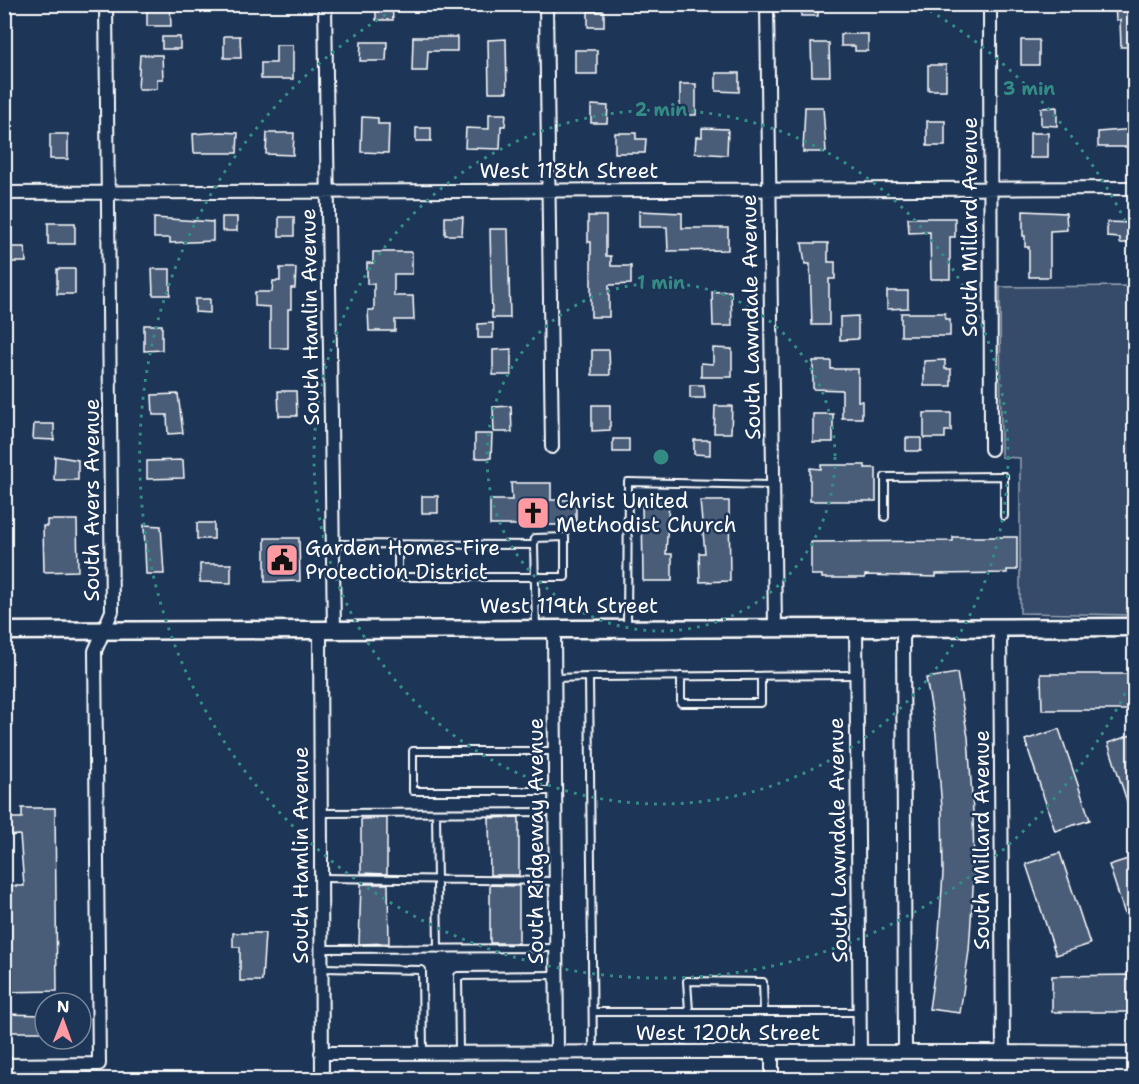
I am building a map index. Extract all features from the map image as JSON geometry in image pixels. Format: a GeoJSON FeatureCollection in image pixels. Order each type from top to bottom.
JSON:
{"type":"FeatureCollection","features":[{"type":"Feature","properties":{"kind":"street","name":"South Avers Avenue"},"geometry":{"type":"LineString","coordinates":[[4,1065],[99,1064],[95,651],[112,611],[106,4]]}},
{"type":"Feature","properties":{"kind":"street","name":"South Hamlin Avenue"},"geometry":{"type":"LineString","coordinates":[[322,1080],[321,813],[327,630],[333,544],[325,4]]}},
{"type":"Feature","properties":{"kind":"street"},"geometry":{"type":"LineString","coordinates":[[546,4],[552,447]]}},
{"type":"Feature","properties":{"kind":"street","name":"South Lawndale Avenue"},"geometry":{"type":"LineString","coordinates":[[767,4],[775,628]]}},
{"type":"Feature","properties":{"kind":"street","name":"South Millard Avenue"},"geometry":{"type":"LineString","coordinates":[[990,4],[991,449]]}},
{"type":"Feature","properties":{"kind":"street","name":"West 118th Street"},"geometry":{"type":"LineString","coordinates":[[4,193],[1134,188]]}},
{"type":"Feature","properties":{"kind":"street","name":"South Millard Avenue"},"geometry":{"type":"LineString","coordinates":[[1000,627],[1003,1052]]}},
{"type":"Feature","properties":{"kind":"street","name":"West 119th Street"},"geometry":{"type":"LineString","coordinates":[[4,631],[1134,627]]}},
{"type":"Feature","properties":{"kind":"street","name":"South Lawndale Avenue"},"geometry":{"type":"LineString","coordinates":[[856,628],[860,1052]]}},
{"type":"Feature","properties":{"kind":"street"},"geometry":{"type":"LineString","coordinates":[[903,628],[905,1050]]}},
{"type":"Feature","properties":{"kind":"street","name":"South Ridgeway Avenue"},"geometry":{"type":"LineString","coordinates":[[554,629],[557,1053]]}},
{"type":"Feature","properties":{"kind":"street","name":"West 120th Street"},"geometry":{"type":"LineString","coordinates":[[321,1053],[772,1053],[905,1050],[1134,1053]]}},
{"type":"Feature","properties":{"kind":"street"},"geometry":{"type":"LineString","coordinates":[[772,1053],[772,1080]]}},
{"type":"Feature","properties":{"kind":"lane"},"geometry":{"type":"LineString","coordinates":[[885,517],[885,477],[992,476],[1004,476],[1004,516]]}},
{"type":"Feature","properties":{"kind":"lane"},"geometry":{"type":"LineString","coordinates":[[627,629],[628,482],[773,485]]}},
{"type":"Feature","properties":{"kind":"lane"},"geometry":{"type":"LineString","coordinates":[[398,545],[398,577],[534,576],[565,577],[565,537],[535,538],[534,576],[536,629]]}},
{"type":"Feature","properties":{"kind":"lane"},"geometry":{"type":"LineString","coordinates":[[333,544],[534,545]]}},
{"type":"Feature","properties":{"kind":"lane"},"geometry":{"type":"LineString","coordinates":[[554,678],[856,675]]}},
{"type":"Feature","properties":{"kind":"lane"},"geometry":{"type":"LineString","coordinates":[[681,676],[681,703],[761,703],[761,676]]}},
{"type":"Feature","properties":{"kind":"lane"},"geometry":{"type":"LineString","coordinates":[[589,677],[593,1053]]}},
{"type":"Feature","properties":{"kind":"lane"},"geometry":{"type":"LineString","coordinates":[[555,751],[413,751],[413,791],[555,791]]}},
{"type":"Feature","properties":{"kind":"lane"},"geometry":{"type":"LineString","coordinates":[[321,813],[555,812]]}},
{"type":"Feature","properties":{"kind":"lane"},"geometry":{"type":"LineString","coordinates":[[436,813],[438,949]]}},
{"type":"Feature","properties":{"kind":"lane"},"geometry":{"type":"LineString","coordinates":[[321,878],[556,881]]}},
{"type":"Feature","properties":{"kind":"lane"},"geometry":{"type":"LineString","coordinates":[[321,949],[556,948]]}},
{"type":"Feature","properties":{"kind":"lane"},"geometry":{"type":"LineString","coordinates":[[321,968],[422,970],[423,1053]]}},
{"type":"Feature","properties":{"kind":"lane"},"geometry":{"type":"LineString","coordinates":[[459,1053],[458,976],[556,975]]}},
{"type":"Feature","properties":{"kind":"lane"},"geometry":{"type":"LineString","coordinates":[[689,1011],[687,981],[763,982],[764,1012]]}},
{"type":"Feature","properties":{"kind":"lane"},"geometry":{"type":"LineString","coordinates":[[592,1012],[859,1012]]}},
{"type":"Feature","properties":{"kind":"shaded area"},"geometry":{"type":"Polygon","coordinates":[[[1134,286],[1134,479],[1131,505],[1134,543],[1134,615],[1020,613],[1020,458],[1001,457],[1000,287],[1134,286]]]}},
{"type":"Feature","properties":{"kind":"building"},"geometry":{"type":"Polygon","coordinates":[[[147,4],[170,4],[171,26],[147,26],[147,4]]]}},
{"type":"Feature","properties":{"kind":"building"},"geometry":{"type":"Polygon","coordinates":[[[376,4],[392,4],[393,20],[376,20],[376,4]]]}},
{"type":"Feature","properties":{"kind":"building"},"geometry":{"type":"Polygon","coordinates":[[[800,4],[818,4],[818,16],[801,16],[800,4]]]}},
{"type":"Feature","properties":{"kind":"building"},"geometry":{"type":"Polygon","coordinates":[[[1115,5],[1127,5],[1127,10],[1134,10],[1134,47],[1121,47],[1120,20],[1116,20],[1115,5]]]}},
{"type":"Feature","properties":{"kind":"building"},"geometry":{"type":"Polygon","coordinates":[[[588,11],[604,11],[604,27],[588,27],[588,11]]]}},
{"type":"Feature","properties":{"kind":"building"},"geometry":{"type":"Polygon","coordinates":[[[841,34],[868,34],[868,51],[855,51],[855,46],[841,46],[841,34]]]}},
{"type":"Feature","properties":{"kind":"building"},"geometry":{"type":"Polygon","coordinates":[[[224,36],[240,36],[241,58],[224,58],[224,36]]]}},
{"type":"Feature","properties":{"kind":"building"},"geometry":{"type":"Polygon","coordinates":[[[162,37],[180,37],[180,49],[162,49],[162,37]]]}},
{"type":"Feature","properties":{"kind":"building"},"geometry":{"type":"Polygon","coordinates":[[[413,37],[457,37],[457,51],[428,51],[427,71],[412,71],[413,37]]]}},
{"type":"Feature","properties":{"kind":"building"},"geometry":{"type":"Polygon","coordinates":[[[506,39],[507,92],[489,92],[488,40],[506,39]]]}},
{"type":"Feature","properties":{"kind":"building"},"geometry":{"type":"Polygon","coordinates":[[[1021,40],[1039,40],[1039,65],[1021,65],[1021,40]]]}},
{"type":"Feature","properties":{"kind":"building"},"geometry":{"type":"Polygon","coordinates":[[[361,42],[387,42],[386,61],[360,61],[361,42]]]}},
{"type":"Feature","properties":{"kind":"building"},"geometry":{"type":"Polygon","coordinates":[[[811,43],[829,43],[830,76],[812,76],[811,43]]]}},
{"type":"Feature","properties":{"kind":"building"},"geometry":{"type":"Polygon","coordinates":[[[276,45],[293,45],[293,79],[261,79],[261,63],[276,63],[276,45]]]}},
{"type":"Feature","properties":{"kind":"building"},"geometry":{"type":"Polygon","coordinates":[[[575,50],[597,50],[597,74],[575,74],[575,50]]]}},
{"type":"Feature","properties":{"kind":"building"},"geometry":{"type":"Polygon","coordinates":[[[140,55],[162,55],[163,79],[157,79],[157,89],[138,89],[140,55]]]}},
{"type":"Feature","properties":{"kind":"building"},"geometry":{"type":"Polygon","coordinates":[[[928,65],[946,65],[946,90],[928,90],[928,65]]]}},
{"type":"Feature","properties":{"kind":"building"},"geometry":{"type":"Polygon","coordinates":[[[716,73],[739,73],[739,92],[716,91],[716,73]]]}},
{"type":"Feature","properties":{"kind":"building"},"geometry":{"type":"Polygon","coordinates":[[[680,84],[696,84],[696,115],[680,115],[680,84]]]}},
{"type":"Feature","properties":{"kind":"building"},"geometry":{"type":"Polygon","coordinates":[[[591,105],[608,106],[607,123],[591,123],[591,105]]]}},
{"type":"Feature","properties":{"kind":"building"},"geometry":{"type":"Polygon","coordinates":[[[805,107],[823,107],[826,152],[803,152],[805,107]]]}},
{"type":"Feature","properties":{"kind":"building"},"geometry":{"type":"Polygon","coordinates":[[[1057,107],[1057,126],[1041,125],[1041,108],[1057,107]]]}},
{"type":"Feature","properties":{"kind":"building"},"geometry":{"type":"Polygon","coordinates":[[[489,114],[506,114],[505,126],[501,126],[500,149],[465,148],[466,128],[489,129],[489,114]]]}},
{"type":"Feature","properties":{"kind":"building"},"geometry":{"type":"Polygon","coordinates":[[[362,117],[378,118],[378,124],[389,124],[388,153],[361,152],[362,117]]]}},
{"type":"Feature","properties":{"kind":"building"},"geometry":{"type":"Polygon","coordinates":[[[927,121],[945,121],[945,146],[927,146],[927,121]]]}},
{"type":"Feature","properties":{"kind":"building"},"geometry":{"type":"Polygon","coordinates":[[[416,128],[431,128],[431,141],[416,141],[416,128]]]}},
{"type":"Feature","properties":{"kind":"building"},"geometry":{"type":"Polygon","coordinates":[[[702,128],[728,129],[727,155],[695,153],[696,137],[702,137],[702,128]]]}},
{"type":"Feature","properties":{"kind":"building"},"geometry":{"type":"Polygon","coordinates":[[[1134,129],[1134,147],[1098,147],[1098,132],[1134,129]]]}},
{"type":"Feature","properties":{"kind":"building"},"geometry":{"type":"Polygon","coordinates":[[[238,133],[237,153],[194,153],[193,134],[238,133]]]}},
{"type":"Feature","properties":{"kind":"building"},"geometry":{"type":"Polygon","coordinates":[[[267,133],[294,133],[293,155],[266,154],[267,133]]]}},
{"type":"Feature","properties":{"kind":"building"},"geometry":{"type":"Polygon","coordinates":[[[615,133],[636,133],[636,139],[646,139],[645,153],[615,153],[615,133]]]}},
{"type":"Feature","properties":{"kind":"building"},"geometry":{"type":"Polygon","coordinates":[[[1030,133],[1048,133],[1048,158],[1030,158],[1030,133]]]}},
{"type":"Feature","properties":{"kind":"building"},"geometry":{"type":"Polygon","coordinates":[[[50,134],[68,134],[68,159],[50,159],[50,134]]]}},
{"type":"Feature","properties":{"kind":"building"},"geometry":{"type":"Polygon","coordinates":[[[639,211],[682,213],[682,228],[728,228],[728,250],[668,251],[667,227],[639,227],[639,211]]]}},
{"type":"Feature","properties":{"kind":"building"},"geometry":{"type":"Polygon","coordinates":[[[1023,211],[1066,213],[1067,230],[1050,231],[1050,277],[1029,277],[1029,247],[1025,247],[1025,236],[1023,236],[1023,211]]]}},
{"type":"Feature","properties":{"kind":"building"},"geometry":{"type":"Polygon","coordinates":[[[588,216],[606,216],[606,256],[611,256],[611,266],[631,266],[631,284],[609,285],[609,317],[591,317],[591,242],[588,242],[588,216]]]}},
{"type":"Feature","properties":{"kind":"building"},"geometry":{"type":"Polygon","coordinates":[[[222,217],[237,217],[237,231],[222,231],[222,217]]]}},
{"type":"Feature","properties":{"kind":"building"},"geometry":{"type":"Polygon","coordinates":[[[279,217],[294,217],[294,236],[279,236],[279,217]]]}},
{"type":"Feature","properties":{"kind":"building"},"geometry":{"type":"Polygon","coordinates":[[[445,217],[463,217],[462,235],[445,235],[445,217]]]}},
{"type":"Feature","properties":{"kind":"building"},"geometry":{"type":"Polygon","coordinates":[[[154,218],[213,222],[213,241],[170,243],[170,238],[154,238],[154,218]]]}},
{"type":"Feature","properties":{"kind":"building"},"geometry":{"type":"Polygon","coordinates":[[[908,218],[955,218],[955,237],[950,237],[950,279],[931,279],[930,232],[909,233],[908,218]]]}},
{"type":"Feature","properties":{"kind":"building"},"geometry":{"type":"Polygon","coordinates":[[[1107,222],[1134,223],[1134,243],[1120,243],[1120,238],[1107,237],[1107,222]]]}},
{"type":"Feature","properties":{"kind":"building"},"geometry":{"type":"Polygon","coordinates":[[[48,223],[75,223],[75,244],[48,244],[48,223]]]}},
{"type":"Feature","properties":{"kind":"building"},"geometry":{"type":"Polygon","coordinates":[[[490,229],[508,229],[510,318],[492,318],[490,229]]]}},
{"type":"Feature","properties":{"kind":"building"},"geometry":{"type":"Polygon","coordinates":[[[802,243],[828,243],[828,262],[835,262],[835,279],[829,279],[829,325],[812,325],[810,264],[805,264],[802,243]]]}},
{"type":"Feature","properties":{"kind":"building"},"geometry":{"type":"Polygon","coordinates":[[[7,247],[25,247],[26,262],[7,262],[7,247]]]}},
{"type":"Feature","properties":{"kind":"building"},"geometry":{"type":"Polygon","coordinates":[[[373,252],[412,252],[412,274],[394,274],[394,296],[413,296],[414,320],[395,320],[395,331],[369,331],[368,310],[374,310],[374,284],[367,284],[367,263],[373,263],[373,252]]]}},
{"type":"Feature","properties":{"kind":"building"},"geometry":{"type":"Polygon","coordinates":[[[280,268],[296,268],[295,288],[291,288],[291,309],[288,309],[288,348],[270,348],[270,307],[255,306],[255,292],[272,292],[273,281],[280,281],[280,268]]]}},
{"type":"Feature","properties":{"kind":"building"},"geometry":{"type":"Polygon","coordinates":[[[57,269],[75,269],[75,294],[57,294],[57,269]]]}},
{"type":"Feature","properties":{"kind":"building"},"geometry":{"type":"Polygon","coordinates":[[[152,269],[170,269],[170,295],[153,295],[152,269]]]}},
{"type":"Feature","properties":{"kind":"building"},"geometry":{"type":"Polygon","coordinates":[[[731,291],[732,326],[713,326],[712,292],[731,291]]]}},
{"type":"Feature","properties":{"kind":"building"},"geometry":{"type":"Polygon","coordinates":[[[887,291],[908,291],[908,308],[887,309],[887,291]]]}},
{"type":"Feature","properties":{"kind":"building"},"geometry":{"type":"Polygon","coordinates":[[[195,299],[210,299],[210,313],[195,312],[195,299]]]}},
{"type":"Feature","properties":{"kind":"building"},"geometry":{"type":"Polygon","coordinates":[[[901,313],[945,313],[946,319],[950,319],[950,336],[901,336],[901,313]]]}},
{"type":"Feature","properties":{"kind":"building"},"geometry":{"type":"Polygon","coordinates":[[[858,316],[858,339],[840,340],[840,317],[858,316]]]}},
{"type":"Feature","properties":{"kind":"building"},"geometry":{"type":"Polygon","coordinates":[[[493,323],[493,338],[478,338],[478,324],[493,323]]]}},
{"type":"Feature","properties":{"kind":"building"},"geometry":{"type":"Polygon","coordinates":[[[144,325],[162,325],[162,350],[144,351],[144,325]]]}},
{"type":"Feature","properties":{"kind":"building"},"geometry":{"type":"Polygon","coordinates":[[[713,348],[732,349],[732,377],[701,377],[701,363],[713,364],[713,348]]]}},
{"type":"Feature","properties":{"kind":"building"},"geometry":{"type":"Polygon","coordinates":[[[511,349],[511,375],[493,375],[493,350],[511,349]]]}},
{"type":"Feature","properties":{"kind":"building"},"geometry":{"type":"Polygon","coordinates":[[[592,350],[609,350],[610,375],[592,375],[592,350]]]}},
{"type":"Feature","properties":{"kind":"building"},"geometry":{"type":"Polygon","coordinates":[[[945,360],[945,369],[951,369],[951,386],[924,386],[924,361],[945,360]]]}},
{"type":"Feature","properties":{"kind":"building"},"geometry":{"type":"Polygon","coordinates":[[[813,361],[831,361],[831,369],[858,369],[858,401],[862,401],[862,418],[842,418],[842,390],[813,389],[813,361]]]}},
{"type":"Feature","properties":{"kind":"building"},"geometry":{"type":"Polygon","coordinates":[[[690,385],[704,385],[705,398],[690,398],[690,385]]]}},
{"type":"Feature","properties":{"kind":"building"},"geometry":{"type":"Polygon","coordinates":[[[278,391],[296,391],[297,416],[279,416],[278,391]]]}},
{"type":"Feature","properties":{"kind":"building"},"geometry":{"type":"Polygon","coordinates":[[[178,394],[183,433],[168,434],[167,415],[153,415],[152,395],[178,394]]]}},
{"type":"Feature","properties":{"kind":"building"},"geometry":{"type":"Polygon","coordinates":[[[592,405],[610,405],[610,430],[592,431],[592,405]]]}},
{"type":"Feature","properties":{"kind":"building"},"geometry":{"type":"Polygon","coordinates":[[[511,406],[512,432],[494,432],[493,407],[511,406]]]}},
{"type":"Feature","properties":{"kind":"building"},"geometry":{"type":"Polygon","coordinates":[[[715,406],[732,406],[731,433],[714,433],[715,406]]]}},
{"type":"Feature","properties":{"kind":"building"},"geometry":{"type":"Polygon","coordinates":[[[924,413],[951,413],[951,431],[945,431],[945,438],[924,438],[924,413]]]}},
{"type":"Feature","properties":{"kind":"building"},"geometry":{"type":"Polygon","coordinates":[[[813,414],[833,414],[833,442],[813,442],[813,414]]]}},
{"type":"Feature","properties":{"kind":"building"},"geometry":{"type":"Polygon","coordinates":[[[34,424],[54,424],[54,440],[33,439],[34,424]]]}},
{"type":"Feature","properties":{"kind":"building"},"geometry":{"type":"Polygon","coordinates":[[[475,434],[492,434],[491,458],[475,458],[475,434]]]}},
{"type":"Feature","properties":{"kind":"building"},"geometry":{"type":"Polygon","coordinates":[[[906,438],[921,438],[921,451],[906,451],[906,438]]]}},
{"type":"Feature","properties":{"kind":"building"},"geometry":{"type":"Polygon","coordinates":[[[613,439],[629,439],[629,452],[613,452],[613,439]]]}},
{"type":"Feature","properties":{"kind":"building"},"geometry":{"type":"Polygon","coordinates":[[[694,440],[710,440],[710,455],[694,454],[694,440]]]}},
{"type":"Feature","properties":{"kind":"building"},"geometry":{"type":"Polygon","coordinates":[[[55,456],[78,460],[78,480],[54,480],[55,456]]]}},
{"type":"Feature","properties":{"kind":"building"},"geometry":{"type":"Polygon","coordinates":[[[183,460],[184,478],[147,479],[147,461],[183,460]]]}},
{"type":"Feature","properties":{"kind":"building"},"geometry":{"type":"Polygon","coordinates":[[[821,465],[865,465],[865,468],[876,468],[876,501],[810,501],[810,468],[821,469],[821,465]]]}},
{"type":"Feature","properties":{"kind":"building","name":"Christ United Methodist Church"},"geometry":{"type":"Polygon","coordinates":[[[511,483],[551,483],[551,500],[576,500],[576,525],[490,525],[490,500],[512,500],[511,483]]]}},
{"type":"Feature","properties":{"kind":"building"},"geometry":{"type":"Polygon","coordinates":[[[422,496],[438,496],[438,513],[422,513],[422,496]]]}},
{"type":"Feature","properties":{"kind":"building"},"geometry":{"type":"Polygon","coordinates":[[[700,501],[729,501],[730,581],[700,582],[699,553],[705,553],[700,501]]]}},
{"type":"Feature","properties":{"kind":"building"},"geometry":{"type":"Polygon","coordinates":[[[642,502],[669,502],[666,554],[672,554],[672,581],[643,581],[642,502]]]}},
{"type":"Feature","properties":{"kind":"building"},"geometry":{"type":"Polygon","coordinates":[[[47,520],[77,520],[78,571],[44,572],[43,526],[47,526],[47,520]]]}},
{"type":"Feature","properties":{"kind":"building"},"geometry":{"type":"Polygon","coordinates":[[[197,523],[214,523],[214,539],[197,539],[197,523]]]}},
{"type":"Feature","properties":{"kind":"building"},"geometry":{"type":"Polygon","coordinates":[[[144,525],[161,526],[164,574],[146,574],[144,525]]]}},
{"type":"Feature","properties":{"kind":"building"},"geometry":{"type":"Polygon","coordinates":[[[953,537],[1017,537],[1017,570],[1007,570],[1007,573],[936,574],[936,577],[865,575],[865,578],[822,578],[822,575],[811,575],[811,542],[953,541],[953,537]]]}},
{"type":"Feature","properties":{"kind":"building","name":"Garden Homes Fire Protection District"},"geometry":{"type":"Polygon","coordinates":[[[265,538],[299,538],[300,581],[265,582],[265,538]]]}},
{"type":"Feature","properties":{"kind":"building"},"geometry":{"type":"Polygon","coordinates":[[[200,564],[231,564],[231,583],[200,582],[200,564]]]}},
{"type":"Feature","properties":{"kind":"building"},"geometry":{"type":"Polygon","coordinates":[[[957,673],[968,737],[974,874],[969,951],[960,1013],[929,1009],[938,947],[943,873],[942,808],[936,734],[926,678],[957,673]]]}},
{"type":"Feature","properties":{"kind":"building"},"geometry":{"type":"Polygon","coordinates":[[[1041,674],[1134,674],[1134,710],[1042,710],[1041,674]]]}},
{"type":"Feature","properties":{"kind":"building"},"geometry":{"type":"Polygon","coordinates":[[[1059,729],[1090,820],[1055,831],[1025,740],[1059,729]]]}},
{"type":"Feature","properties":{"kind":"building"},"geometry":{"type":"Polygon","coordinates":[[[1134,734],[1134,816],[1132,817],[1108,743],[1134,734]]]}},
{"type":"Feature","properties":{"kind":"building"},"geometry":{"type":"Polygon","coordinates":[[[22,808],[55,808],[57,991],[4,992],[4,886],[24,886],[20,835],[4,836],[4,818],[22,818],[22,808]]]}},
{"type":"Feature","properties":{"kind":"building"},"geometry":{"type":"Polygon","coordinates":[[[519,817],[519,875],[490,875],[489,818],[519,817]]]}},
{"type":"Feature","properties":{"kind":"building"},"geometry":{"type":"Polygon","coordinates":[[[387,818],[387,874],[361,873],[361,819],[387,818]]]}},
{"type":"Feature","properties":{"kind":"building"},"geometry":{"type":"Polygon","coordinates":[[[1060,853],[1090,944],[1056,955],[1026,864],[1060,853]]]}},
{"type":"Feature","properties":{"kind":"building"},"geometry":{"type":"Polygon","coordinates":[[[1134,857],[1134,935],[1132,936],[1109,865],[1134,857]]]}},
{"type":"Feature","properties":{"kind":"building"},"geometry":{"type":"Polygon","coordinates":[[[361,884],[388,884],[389,943],[359,944],[361,884]]]}},
{"type":"Feature","properties":{"kind":"building"},"geometry":{"type":"Polygon","coordinates":[[[490,885],[519,886],[519,943],[490,943],[490,885]]]}},
{"type":"Feature","properties":{"kind":"building"},"geometry":{"type":"Polygon","coordinates":[[[233,933],[265,933],[262,981],[240,981],[240,947],[233,947],[233,933]]]}},
{"type":"Feature","properties":{"kind":"building"},"geometry":{"type":"Polygon","coordinates":[[[1134,975],[1134,1012],[1052,1012],[1052,976],[1134,975]]]}},
{"type":"Feature","properties":{"kind":"building"},"geometry":{"type":"Polygon","coordinates":[[[4,1014],[33,1015],[33,1032],[4,1032],[4,1014]]]}},
{"type":"Feature","properties":{"kind":"place","name":"Christ United Methodist Church"},"geometry":{"type":"Point","coordinates":[533,513]}},
{"type":"Feature","properties":{"kind":"place","name":"Garden Homes Fire Protection District"},"geometry":{"type":"Point","coordinates":[282,560]}}]}
